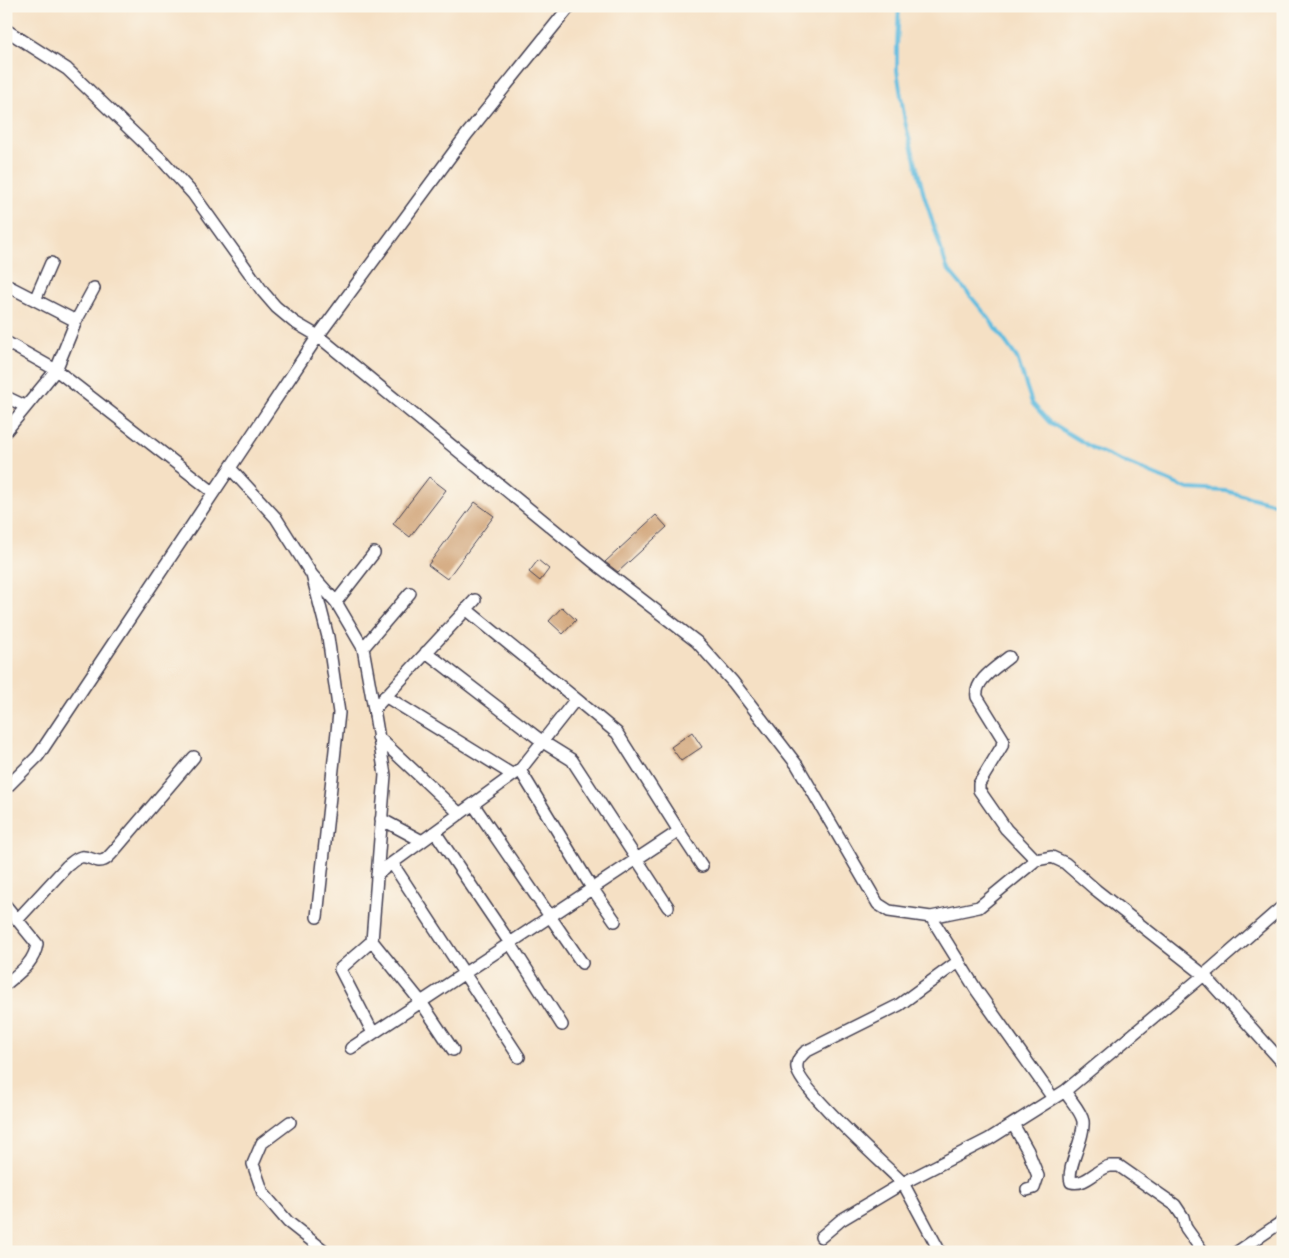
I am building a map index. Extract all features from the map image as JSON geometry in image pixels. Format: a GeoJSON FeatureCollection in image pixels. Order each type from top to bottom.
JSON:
{"type":"FeatureCollection","features":[{"type":"Feature","properties":{"kind":"street"},"geometry":{"type":"LineString","coordinates":[[6,788],[38,756],[318,336],[467,134],[570,6]]}},
{"type":"Feature","properties":{"kind":"street"},"geometry":{"type":"LineString","coordinates":[[6,30],[67,69],[163,161],[193,194],[263,292],[276,307],[294,322],[318,336],[601,568],[697,642],[733,682],[797,765],[878,904],[890,912],[931,917],[979,906],[1036,860],[1052,858],[1065,863],[1204,976],[1283,1063]]}},
{"type":"Feature","properties":{"kind":"street"},"geometry":{"type":"LineString","coordinates":[[35,300],[51,263]]}},
{"type":"Feature","properties":{"kind":"street"},"geometry":{"type":"LineString","coordinates":[[6,285],[76,321]]}},
{"type":"Feature","properties":{"kind":"street"},"geometry":{"type":"LineString","coordinates":[[6,431],[56,370],[76,321],[94,288]]}},
{"type":"Feature","properties":{"kind":"street"},"geometry":{"type":"LineString","coordinates":[[6,342],[56,370],[213,492]]}},
{"type":"Feature","properties":{"kind":"street"},"geometry":{"type":"LineString","coordinates":[[6,397],[25,406]]}},
{"type":"Feature","properties":{"kind":"street"},"geometry":{"type":"LineString","coordinates":[[230,468],[276,518],[312,575],[336,602],[363,648],[385,775],[372,941],[421,1002],[453,1050]]}},
{"type":"Feature","properties":{"kind":"street"},"geometry":{"type":"LineString","coordinates":[[336,602],[374,554]]}},
{"type":"Feature","properties":{"kind":"street"},"geometry":{"type":"LineString","coordinates":[[312,575],[328,636],[339,713],[318,917]]}},
{"type":"Feature","properties":{"kind":"street"},"geometry":{"type":"LineString","coordinates":[[363,648],[410,593]]}},
{"type":"Feature","properties":{"kind":"street"},"geometry":{"type":"LineString","coordinates":[[374,709],[475,600]]}},
{"type":"Feature","properties":{"kind":"street"},"geometry":{"type":"LineString","coordinates":[[466,609],[617,733],[702,866]]}},
{"type":"Feature","properties":{"kind":"street"},"geometry":{"type":"LineString","coordinates":[[426,652],[543,742],[572,760],[668,907]]}},
{"type":"Feature","properties":{"kind":"street"},"geometry":{"type":"LineString","coordinates":[[1009,657],[986,676],[976,692],[977,697],[1003,739],[1002,746],[979,784],[980,790],[1006,829],[1036,860]]}},
{"type":"Feature","properties":{"kind":"street"},"geometry":{"type":"LineString","coordinates":[[385,696],[516,773],[615,921]]}},
{"type":"Feature","properties":{"kind":"street"},"geometry":{"type":"LineString","coordinates":[[576,700],[602,720]]}},
{"type":"Feature","properties":{"kind":"street"},"geometry":{"type":"LineString","coordinates":[[377,874],[516,773],[576,700]]}},
{"type":"Feature","properties":{"kind":"street"},"geometry":{"type":"LineString","coordinates":[[378,737],[460,814]]}},
{"type":"Feature","properties":{"kind":"street"},"geometry":{"type":"LineString","coordinates":[[18,919],[67,866],[75,860],[86,857],[96,861],[104,860],[114,852],[194,757]]}},
{"type":"Feature","properties":{"kind":"street"},"geometry":{"type":"LineString","coordinates":[[473,804],[582,963]]}},
{"type":"Feature","properties":{"kind":"street"},"geometry":{"type":"LineString","coordinates":[[381,819],[422,841]]}},
{"type":"Feature","properties":{"kind":"street"},"geometry":{"type":"LineString","coordinates":[[351,1048],[679,831]]}},
{"type":"Feature","properties":{"kind":"street"},"geometry":{"type":"LineString","coordinates":[[435,832],[510,943],[562,1025]]}},
{"type":"Feature","properties":{"kind":"street"},"geometry":{"type":"LineString","coordinates":[[392,863],[519,1057]]}},
{"type":"Feature","properties":{"kind":"street"},"geometry":{"type":"LineString","coordinates":[[6,906],[37,944],[36,954],[28,965],[6,984]]}},
{"type":"Feature","properties":{"kind":"street"},"geometry":{"type":"LineString","coordinates":[[821,1237],[841,1220],[903,1183],[989,1139],[1065,1091],[1204,976],[1283,906]]}},
{"type":"Feature","properties":{"kind":"street"},"geometry":{"type":"LineString","coordinates":[[931,917],[977,991],[1052,1098]]}},
{"type":"Feature","properties":{"kind":"street"},"geometry":{"type":"LineString","coordinates":[[372,941],[340,968],[374,1033]]}},
{"type":"Feature","properties":{"kind":"street"},"geometry":{"type":"LineString","coordinates":[[940,1252],[903,1183],[819,1102],[802,1082],[796,1069],[798,1058],[805,1052],[899,1005],[959,961]]}},
{"type":"Feature","properties":{"kind":"street"},"geometry":{"type":"LineString","coordinates":[[1065,1091],[1083,1121],[1079,1146],[1070,1173],[1071,1182],[1089,1179],[1109,1166],[1119,1166],[1175,1205],[1183,1217],[1186,1228],[1203,1252]]}},
{"type":"Feature","properties":{"kind":"street"},"geometry":{"type":"LineString","coordinates":[[290,1122],[262,1143],[253,1164],[263,1193],[288,1222],[326,1252]]}},
{"type":"Feature","properties":{"kind":"street"},"geometry":{"type":"LineString","coordinates":[[1013,1124],[1028,1151],[1038,1176],[1034,1188],[1028,1190]]}},
{"type":"Feature","properties":{"kind":"street"},"geometry":{"type":"LineString","coordinates":[[1238,1252],[1283,1221]]}},
{"type":"Feature","properties":{"kind":"building"},"geometry":{"type":"Polygon","coordinates":[[[429,477],[446,490],[410,537],[393,524],[429,477]]]}},
{"type":"Feature","properties":{"kind":"building"},"geometry":{"type":"Polygon","coordinates":[[[475,502],[494,516],[447,579],[428,565],[475,502]]]}},
{"type":"Feature","properties":{"kind":"building"},"geometry":{"type":"Polygon","coordinates":[[[656,515],[667,527],[618,572],[605,562],[656,515]]]}},
{"type":"Feature","properties":{"kind":"building"},"geometry":{"type":"Polygon","coordinates":[[[538,560],[549,569],[540,581],[529,572],[538,560]]]}},
{"type":"Feature","properties":{"kind":"building"},"geometry":{"type":"Polygon","coordinates":[[[562,607],[576,620],[563,634],[549,621],[562,607]]]}},
{"type":"Feature","properties":{"kind":"building"},"geometry":{"type":"Polygon","coordinates":[[[692,732],[702,747],[681,761],[671,747],[692,732]]]}},
{"type":"Feature","properties":{"kind":"waterway"},"geometry":{"type":"LineString","coordinates":[[899,6],[897,70],[905,122],[924,195],[947,268],[987,316],[1017,358],[1032,403],[1049,422],[1096,450],[1188,489],[1226,491],[1283,506]]}}]}
